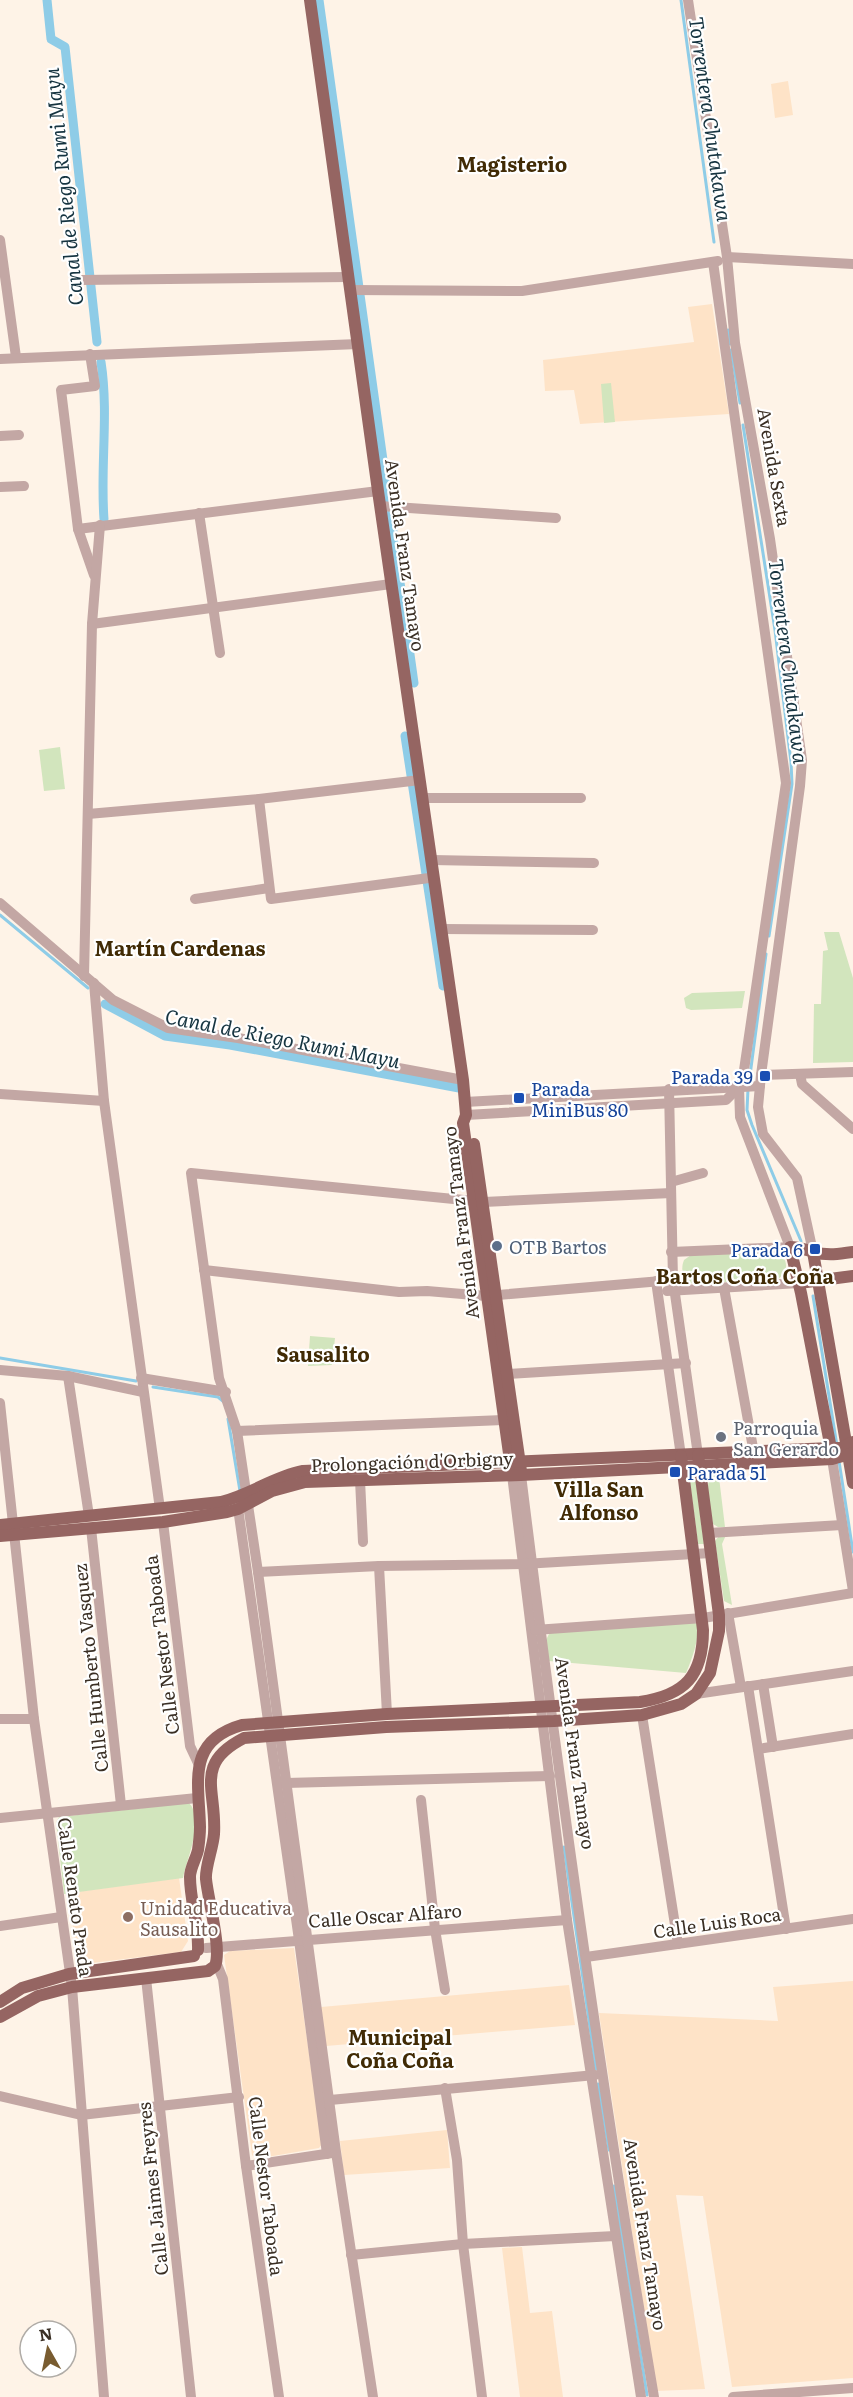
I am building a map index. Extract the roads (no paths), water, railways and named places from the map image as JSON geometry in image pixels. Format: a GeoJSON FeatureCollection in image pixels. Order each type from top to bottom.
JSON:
{"type":"FeatureCollection","features":[{"type":"Feature","properties":{"kind":"main road","name":"Avenida Franz Tamayo"},"geometry":{"type":"LineString","coordinates":[[310,0],[380,507],[464,1080],[465,1108],[471,1121],[503,1420],[516,1469]]}},
{"type":"Feature","properties":{"kind":"main road"},"geometry":{"type":"LineString","coordinates":[[801,1249],[830,1255],[853,1252]]}},
{"type":"Feature","properties":{"kind":"main road","name":"Avenida Sexta"},"geometry":{"type":"LineString","coordinates":[[801,1249],[841,1451],[853,1482]]}},
{"type":"Feature","properties":{"kind":"main road","name":"Avenida Sexta"},"geometry":{"type":"LineString","coordinates":[[801,1249],[841,1451]]}},
{"type":"Feature","properties":{"kind":"main road"},"geometry":{"type":"LineString","coordinates":[[809,1281],[853,1276]]}},
{"type":"Feature","properties":{"kind":"main road","name":"Avenida Franz Tamayo"},"geometry":{"type":"LineString","coordinates":[[491,1296],[508,1374],[516,1469]]}},
{"type":"Feature","properties":{"kind":"main road","name":"Prolongación d'Orbigny"},"geometry":{"type":"LineString","coordinates":[[0,1536],[14,1530],[162,1515],[242,1501],[294,1484],[516,1469],[755,1458],[841,1451]]}},
{"type":"Feature","properties":{"kind":"main road"},"geometry":{"type":"LineString","coordinates":[[207,1958],[190,1874],[198,1850],[200,1829],[197,1798],[198,1762],[213,1740],[226,1730],[242,1725],[274,1729],[386,1727],[642,1715],[681,1704],[696,1694],[710,1673],[724,1614],[711,1553],[699,1460]]}},
{"type":"Feature","properties":{"kind":"main road"},"geometry":{"type":"LineString","coordinates":[[207,1958],[205,1876],[213,1849],[214,1828],[210,1777],[218,1756],[229,1746],[244,1738],[274,1729],[387,1714],[640,1702],[677,1692],[693,1675],[703,1644],[703,1618],[681,1461]]}},
{"type":"Feature","properties":{"kind":"main road","name":"Prolongación d'Orbigny"},"geometry":{"type":"LineString","coordinates":[[242,1501],[275,1479],[303,1472],[516,1469]]}},
{"type":"Feature","properties":{"kind":"main road","name":"Prolongación d'Orbigny"},"geometry":{"type":"LineString","coordinates":[[0,1525],[14,1530]]}},
{"type":"Feature","properties":{"kind":"main road","name":"Calle Oscar Alfaro"},"geometry":{"type":"LineString","coordinates":[[0,2002],[22,1988],[69,1974],[207,1958]]}},
{"type":"Feature","properties":{"kind":"main road","name":"Calle Oscar Alfaro"},"geometry":{"type":"LineString","coordinates":[[0,2017],[38,1996],[72,1987],[146,1978],[207,1958]]}},
{"type":"Feature","properties":{"kind":"street","name":"Avenida Sexta"},"geometry":{"type":"LineString","coordinates":[[688,0],[786,783],[751,1084],[740,1117],[801,1249]]}},
{"type":"Feature","properties":{"kind":"street"},"geometry":{"type":"LineString","coordinates":[[0,240],[16,357]]}},
{"type":"Feature","properties":{"kind":"street"},"geometry":{"type":"LineString","coordinates":[[81,280],[349,283],[522,291],[720,260],[853,264]]}},
{"type":"Feature","properties":{"kind":"street"},"geometry":{"type":"LineString","coordinates":[[0,358],[358,344]]}},
{"type":"Feature","properties":{"kind":"street"},"geometry":{"type":"LineString","coordinates":[[90,354],[95,386],[61,390],[78,529],[96,581]]}},
{"type":"Feature","properties":{"kind":"street","name":"Avenida Sexta"},"geometry":{"type":"LineString","coordinates":[[742,418],[771,550],[802,760],[800,786],[743,1077],[751,1084],[763,1134],[797,1178],[801,1249]]}},
{"type":"Feature","properties":{"kind":"street"},"geometry":{"type":"LineString","coordinates":[[0,436],[19,435]]}},
{"type":"Feature","properties":{"kind":"street"},"geometry":{"type":"LineString","coordinates":[[0,487],[24,486]]}},
{"type":"Feature","properties":{"kind":"street"},"geometry":{"type":"LineString","coordinates":[[78,529],[378,491]]}},
{"type":"Feature","properties":{"kind":"street"},"geometry":{"type":"LineString","coordinates":[[380,507],[556,518]]}},
{"type":"Feature","properties":{"kind":"street"},"geometry":{"type":"LineString","coordinates":[[199,513],[220,653]]}},
{"type":"Feature","properties":{"kind":"street"},"geometry":{"type":"LineString","coordinates":[[84,976],[92,624],[100,525]]}},
{"type":"Feature","properties":{"kind":"street"},"geometry":{"type":"LineString","coordinates":[[92,624],[392,584]]}},
{"type":"Feature","properties":{"kind":"street"},"geometry":{"type":"LineString","coordinates":[[88,814],[259,799],[420,780]]}},
{"type":"Feature","properties":{"kind":"street"},"geometry":{"type":"LineString","coordinates":[[423,798],[581,798]]}},
{"type":"Feature","properties":{"kind":"street"},"geometry":{"type":"LineString","coordinates":[[259,799],[271,899],[429,878],[434,875]]}},
{"type":"Feature","properties":{"kind":"street"},"geometry":{"type":"LineString","coordinates":[[432,860],[594,863]]}},
{"type":"Feature","properties":{"kind":"street"},"geometry":{"type":"LineString","coordinates":[[195,899],[269,888]]}},
{"type":"Feature","properties":{"kind":"street"},"geometry":{"type":"LineString","coordinates":[[0,903],[113,1000],[168,1028],[238,1038],[464,1080]]}},
{"type":"Feature","properties":{"kind":"street"},"geometry":{"type":"LineString","coordinates":[[442,929],[593,930]]}},
{"type":"Feature","properties":{"kind":"street","name":"Calle Nestor Taboada"},"geometry":{"type":"LineString","coordinates":[[94,983],[104,1101],[143,1392],[147,1398],[190,1746],[198,1762]]}},
{"type":"Feature","properties":{"kind":"street"},"geometry":{"type":"LineString","coordinates":[[465,1108],[669,1089],[751,1084],[800,1074],[853,1071]]}},
{"type":"Feature","properties":{"kind":"street"},"geometry":{"type":"LineString","coordinates":[[800,1074],[802,1084],[853,1129]]}},
{"type":"Feature","properties":{"kind":"street"},"geometry":{"type":"LineString","coordinates":[[465,1108],[726,1100],[751,1084]]}},
{"type":"Feature","properties":{"kind":"street"},"geometry":{"type":"LineString","coordinates":[[669,1089],[671,1252],[699,1460]]}},
{"type":"Feature","properties":{"kind":"street"},"geometry":{"type":"LineString","coordinates":[[0,1094],[104,1101]]}},
{"type":"Feature","properties":{"kind":"street"},"geometry":{"type":"LineString","coordinates":[[373,2397],[351,2255],[332,2153],[242,1501],[237,1431],[226,1392],[219,1378],[191,1173],[479,1201],[671,1188],[703,1173]]}},
{"type":"Feature","properties":{"kind":"street"},"geometry":{"type":"LineString","coordinates":[[671,1252],[801,1249]]}},
{"type":"Feature","properties":{"kind":"street"},"geometry":{"type":"LineString","coordinates":[[204,1270],[399,1292],[427,1291],[491,1296],[674,1285],[724,1288],[809,1281]]}},
{"type":"Feature","properties":{"kind":"street"},"geometry":{"type":"LineString","coordinates":[[657,1287],[681,1461]]}},
{"type":"Feature","properties":{"kind":"street"},"geometry":{"type":"LineString","coordinates":[[724,1288],[755,1458]]}},
{"type":"Feature","properties":{"kind":"street"},"geometry":{"type":"LineString","coordinates":[[508,1374],[686,1363]]}},
{"type":"Feature","properties":{"kind":"street"},"geometry":{"type":"LineString","coordinates":[[0,1370],[68,1376],[143,1392]]}},
{"type":"Feature","properties":{"kind":"street","name":"Calle Humberto Vasquez"},"geometry":{"type":"LineString","coordinates":[[68,1376],[90,1522],[121,1805]]}},
{"type":"Feature","properties":{"kind":"street"},"geometry":{"type":"LineString","coordinates":[[141,1378],[226,1392]]}},
{"type":"Feature","properties":{"kind":"street","name":"Calle Renato Prada"},"geometry":{"type":"LineString","coordinates":[[0,1403],[34,1719],[72,1987],[104,2397]]}},
{"type":"Feature","properties":{"kind":"street"},"geometry":{"type":"LineString","coordinates":[[237,1431],[503,1420]]}},
{"type":"Feature","properties":{"kind":"street","name":"Avenida Sexta"},"geometry":{"type":"LineString","coordinates":[[841,1451],[842,1525],[853,1592]]}},
{"type":"Feature","properties":{"kind":"street","name":"Avenida Franz Tamayo"},"geometry":{"type":"LineString","coordinates":[[516,1469],[535,1630],[586,1958],[620,2198],[654,2397]]}},
{"type":"Feature","properties":{"kind":"street"},"geometry":{"type":"LineString","coordinates":[[360,1480],[363,1542]]}},
{"type":"Feature","properties":{"kind":"street"},"geometry":{"type":"LineString","coordinates":[[242,1501],[258,1572],[274,1729],[286,1783],[304,1940],[330,2100],[332,2153]]}},
{"type":"Feature","properties":{"kind":"street"},"geometry":{"type":"LineString","coordinates":[[709,1533],[842,1525]]}},
{"type":"Feature","properties":{"kind":"street"},"geometry":{"type":"LineString","coordinates":[[258,1572],[379,1566],[527,1563],[711,1553]]}},
{"type":"Feature","properties":{"kind":"street"},"geometry":{"type":"LineString","coordinates":[[379,1566],[387,1714]]}},
{"type":"Feature","properties":{"kind":"street"},"geometry":{"type":"LineString","coordinates":[[535,1630],[703,1618],[853,1592]]}},
{"type":"Feature","properties":{"kind":"street"},"geometry":{"type":"LineString","coordinates":[[724,1614],[758,1749],[786,1929]]}},
{"type":"Feature","properties":{"kind":"street"},"geometry":{"type":"LineString","coordinates":[[696,1694],[853,1671]]}},
{"type":"Feature","properties":{"kind":"street"},"geometry":{"type":"LineString","coordinates":[[763,1684],[773,1747]]}},
{"type":"Feature","properties":{"kind":"street"},"geometry":{"type":"LineString","coordinates":[[642,1715],[678,1944]]}},
{"type":"Feature","properties":{"kind":"street"},"geometry":{"type":"LineString","coordinates":[[0,1719],[34,1719]]}},
{"type":"Feature","properties":{"kind":"street","name":"Avenida Franz Tamayo"},"geometry":{"type":"LineString","coordinates":[[549,1721],[550,1776],[567,1920],[641,2397]]}},
{"type":"Feature","properties":{"kind":"street"},"geometry":{"type":"LineString","coordinates":[[758,1749],[853,1734]]}},
{"type":"Feature","properties":{"kind":"street"},"geometry":{"type":"LineString","coordinates":[[286,1783],[550,1776]]}},
{"type":"Feature","properties":{"kind":"street"},"geometry":{"type":"LineString","coordinates":[[0,1818],[197,1798]]}},
{"type":"Feature","properties":{"kind":"street"},"geometry":{"type":"LineString","coordinates":[[421,1800],[435,1929],[445,1990]]}},
{"type":"Feature","properties":{"kind":"street"},"geometry":{"type":"LineString","coordinates":[[0,1926],[61,1917]]}},
{"type":"Feature","properties":{"kind":"street","name":"Calle Luis Roca"},"geometry":{"type":"LineString","coordinates":[[586,1958],[853,1919]]}},
{"type":"Feature","properties":{"kind":"street","name":"Calle Oscar Alfaro"},"geometry":{"type":"LineString","coordinates":[[207,1958],[304,1940],[567,1920]]}},
{"type":"Feature","properties":{"kind":"street","name":"Calle Nestor Taboada"},"geometry":{"type":"LineString","coordinates":[[207,1958],[223,1979],[246,2166],[279,2397]]}},
{"type":"Feature","properties":{"kind":"street","name":"Calle Jaimes Freyres"},"geometry":{"type":"LineString","coordinates":[[146,1978],[191,2397]]}},
{"type":"Feature","properties":{"kind":"street"},"geometry":{"type":"LineString","coordinates":[[330,2100],[603,2074]]}},
{"type":"Feature","properties":{"kind":"street"},"geometry":{"type":"LineString","coordinates":[[445,2088],[457,2160],[463,2244],[482,2397]]}},
{"type":"Feature","properties":{"kind":"street"},"geometry":{"type":"LineString","coordinates":[[0,2096],[81,2115],[238,2097]]}},
{"type":"Feature","properties":{"kind":"street"},"geometry":{"type":"LineString","coordinates":[[246,2166],[332,2153]]}},
{"type":"Feature","properties":{"kind":"street"},"geometry":{"type":"LineString","coordinates":[[351,2255],[463,2244],[615,2235]]}},
{"type":"Feature","properties":{"kind":"street"},"geometry":{"type":"LineString","coordinates":[[733,2397],[853,2388]]}},
{"type":"Feature","properties":{"kind":"waterway","name":"Canal de Riego Rumi Mayu"},"geometry":{"type":"LineString","coordinates":[[47,0],[51,39],[65,47],[97,342]]}},
{"type":"Feature","properties":{"kind":"waterway"},"geometry":{"type":"LineString","coordinates":[[319,0],[414,683]]}},
{"type":"Feature","properties":{"kind":"waterway","name":"Torrentera Chutakawa"},"geometry":{"type":"LineString","coordinates":[[681,0],[714,242]]}},
{"type":"Feature","properties":{"kind":"waterway","name":"Torrentera Chutakawa"},"geometry":{"type":"LineString","coordinates":[[728,330],[730,344]]}},
{"type":"Feature","properties":{"kind":"waterway","name":"Torrentera Chutakawa"},"geometry":{"type":"LineString","coordinates":[[731,350],[740,403]]}},
{"type":"Feature","properties":{"kind":"waterway","name":"Canal de Riego Rumi Mayu"},"geometry":{"type":"LineString","coordinates":[[101,362],[104,401],[104,519]]}},
{"type":"Feature","properties":{"kind":"waterway","name":"Torrentera Chutakawa"},"geometry":{"type":"LineString","coordinates":[[743,425],[775,630],[791,762],[792,784],[769,936]]}},
{"type":"Feature","properties":{"kind":"waterway"},"geometry":{"type":"LineString","coordinates":[[405,736],[443,986]]}},
{"type":"Feature","properties":{"kind":"waterway"},"geometry":{"type":"LineString","coordinates":[[0,915],[88,988]]}},
{"type":"Feature","properties":{"kind":"waterway","name":"Torrentera Chutakawa"},"geometry":{"type":"LineString","coordinates":[[749,1083],[766,954]]}},
{"type":"Feature","properties":{"kind":"waterway","name":"Canal de Riego Rumi Mayu"},"geometry":{"type":"LineString","coordinates":[[105,1004],[165,1036],[230,1045],[459,1088],[458,1079]]}},
{"type":"Feature","properties":{"kind":"waterway","name":"Torrentera Chutakawa"},"geometry":{"type":"LineString","coordinates":[[748,1089],[747,1110],[752,1125],[801,1241]]}},
{"type":"Feature","properties":{"kind":"waterway","name":"Torrentera Chutakawa"},"geometry":{"type":"LineString","coordinates":[[813,1296],[837,1446]]}},
{"type":"Feature","properties":{"kind":"waterway"},"geometry":{"type":"LineString","coordinates":[[0,1358],[136,1381]]}},
{"type":"Feature","properties":{"kind":"waterway"},"geometry":{"type":"LineString","coordinates":[[153,1387],[218,1397],[224,1402]]}},
{"type":"Feature","properties":{"kind":"waterway"},"geometry":{"type":"LineString","coordinates":[[228,1419],[240,1491]]}},
{"type":"Feature","properties":{"kind":"waterway","name":"Torrentera Chutakawa"},"geometry":{"type":"LineString","coordinates":[[839,1461],[853,1552]]}},
{"type":"Feature","properties":{"kind":"waterway"},"geometry":{"type":"LineString","coordinates":[[564,1847],[596,2069]]}},
{"type":"Feature","properties":{"kind":"waterway"},"geometry":{"type":"LineString","coordinates":[[598,2084],[609,2150]]}},
{"type":"Feature","properties":{"kind":"waterway"},"geometry":{"type":"LineString","coordinates":[[614,2186],[647,2395]]}},
{"type":"Feature","properties":{"kind":"place","name":"Parada 39"},"geometry":{"type":"Point","coordinates":[765,1076]}},
{"type":"Feature","properties":{"kind":"place","name":"Parada MiniBus 80"},"geometry":{"type":"Point","coordinates":[519,1098]}},
{"type":"Feature","properties":{"kind":"place","name":"OTB Bartos"},"geometry":{"type":"Point","coordinates":[497,1246]}},
{"type":"Feature","properties":{"kind":"place","name":"Parada 6"},"geometry":{"type":"Point","coordinates":[815,1249]}},
{"type":"Feature","properties":{"kind":"place","name":"Parroquia San Gerardo"},"geometry":{"type":"Point","coordinates":[721,1437]}},
{"type":"Feature","properties":{"kind":"place","name":"Parada 51"},"geometry":{"type":"Point","coordinates":[675,1472]}},
{"type":"Feature","properties":{"kind":"place","name":"Unidad Educativa Sausalito"},"geometry":{"type":"Point","coordinates":[128,1917]}},
{"type":"Feature","properties":{"kind":"district","name":"Magisterio"},"geometry":{"type":"Point","coordinates":[512,163]}},
{"type":"Feature","properties":{"kind":"district","name":"Martín Cardenas"},"geometry":{"type":"Point","coordinates":[180,947]}},
{"type":"Feature","properties":{"kind":"district","name":"Bartos Coña Coña"},"geometry":{"type":"Point","coordinates":[745,1275]}},
{"type":"Feature","properties":{"kind":"district","name":"Sausalito"},"geometry":{"type":"Point","coordinates":[323,1353]}},
{"type":"Feature","properties":{"kind":"district","name":"Villa San Alfonso"},"geometry":{"type":"Point","coordinates":[599,1500]}},
{"type":"Feature","properties":{"kind":"district","name":"Municipal Coña Coña"},"geometry":{"type":"Point","coordinates":[400,2048]}}]}
